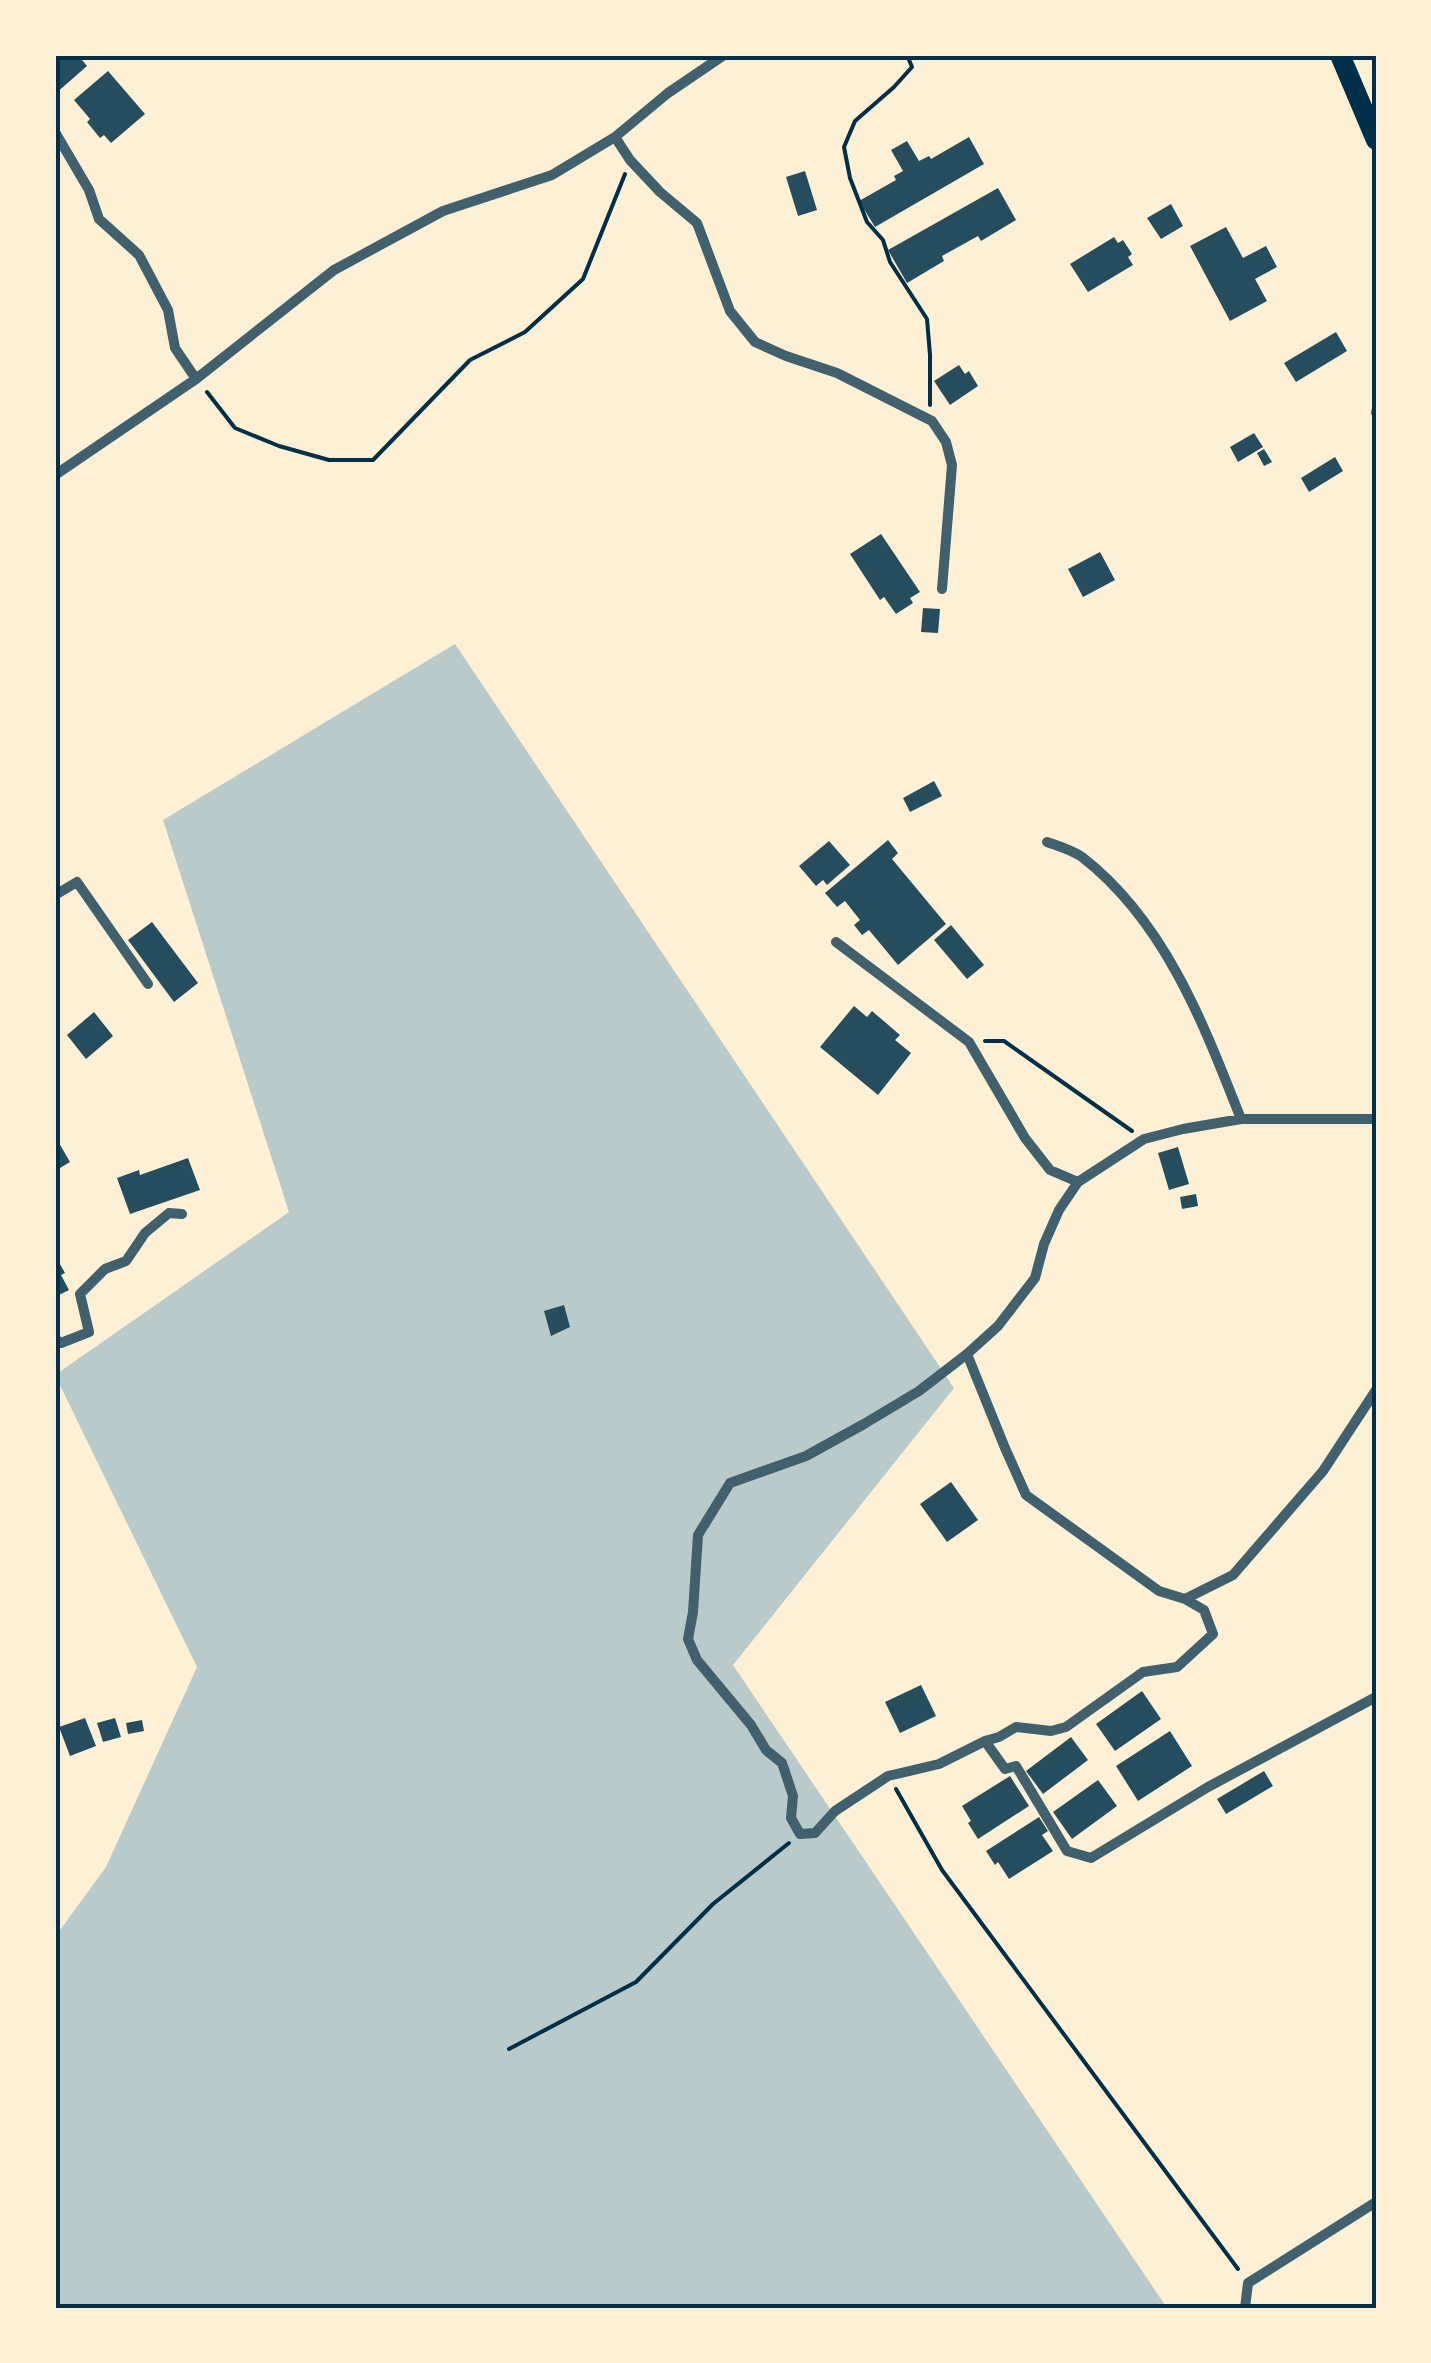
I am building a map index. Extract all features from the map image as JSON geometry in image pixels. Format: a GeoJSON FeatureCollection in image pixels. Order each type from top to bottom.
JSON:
{"type":"FeatureCollection","features":[{"type":"Feature","properties":{"kind":"main road"},"geometry":{"type":"LineString","coordinates":[[1340,55],[1370,110],[1376,140]]}},
{"type":"Feature","properties":{"kind":"street"},"geometry":{"type":"LineString","coordinates":[[55,475],[196,379],[334,270],[443,211],[552,175],[615,136],[724,55]]}},
{"type":"Feature","properties":{"kind":"street"},"geometry":{"type":"LineString","coordinates":[[55,132],[89,190],[100,220],[140,255],[168,310],[175,348],[196,379]]}},
{"type":"Feature","properties":{"kind":"street"},"geometry":{"type":"LineString","coordinates":[[615,136],[630,160],[696,223],[730,311],[755,342],[837,373],[932,420],[946,442],[952,466],[942,589]]}},
{"type":"Feature","properties":{"kind":"street"},"geometry":{"type":"LineString","coordinates":[[1047,842],[1079,855],[1129,901],[1161,946],[1193,1004],[1242,1119]]}},
{"type":"Feature","properties":{"kind":"street"},"geometry":{"type":"LineString","coordinates":[[55,895],[77,882],[148,984]]}},
{"type":"Feature","properties":{"kind":"street"},"geometry":{"type":"LineString","coordinates":[[836,942],[970,1042],[1025,1138],[1050,1170],[1078,1182]]}},
{"type":"Feature","properties":{"kind":"street"},"geometry":{"type":"LineString","coordinates":[[967,1354],[1026,1494],[1159,1591],[1204,1610],[1214,1634],[1177,1667],[1143,1672],[1066,1727],[1051,1731],[1016,1727],[939,1764],[888,1776],[835,1811],[815,1833],[800,1834],[792,1818],[792,1796],[782,1763],[766,1750],[751,1725],[696,1660],[688,1639],[694,1612],[698,1535],[730,1483],[806,1456],[918,1391],[967,1354],[998,1326],[1036,1278],[1044,1244],[1059,1210],[1078,1182],[1144,1139],[1242,1119],[1376,1119]]}},
{"type":"Feature","properties":{"kind":"street"},"geometry":{"type":"LineString","coordinates":[[55,1339],[61,1342],[89,1332],[80,1294],[105,1269],[126,1261],[145,1234],[168,1213],[182,1214]]}},
{"type":"Feature","properties":{"kind":"street"},"geometry":{"type":"LineString","coordinates":[[1185,1600],[1233,1576],[1323,1471],[1376,1390]]}},
{"type":"Feature","properties":{"kind":"street"},"geometry":{"type":"LineString","coordinates":[[984,1741],[1005,1769],[1016,1766],[1066,1850],[1091,1858],[1208,1787],[1376,1697]]}},
{"type":"Feature","properties":{"kind":"street"},"geometry":{"type":"LineString","coordinates":[[1245,2308],[1248,2282],[1376,2202]]}},
{"type":"Feature","properties":{"kind":"lane"},"geometry":{"type":"LineString","coordinates":[[1376,404],[1376,417]]}},
{"type":"Feature","properties":{"kind":"path"},"geometry":{"type":"LineString","coordinates":[[907,55],[912,68],[856,120],[844,147],[850,178],[867,222],[883,240],[890,262],[926,319],[932,420]]}},
{"type":"Feature","properties":{"kind":"path"},"geometry":{"type":"LineString","coordinates":[[196,379],[235,428],[329,460],[373,460],[470,360],[525,332],[584,279],[630,160]]}},
{"type":"Feature","properties":{"kind":"path"},"geometry":{"type":"LineString","coordinates":[[970,1042],[1004,1041],[1144,1139]]}},
{"type":"Feature","properties":{"kind":"path"},"geometry":{"type":"LineString","coordinates":[[888,1776],[942,1870],[1248,2282]]}},
{"type":"Feature","properties":{"kind":"path"},"geometry":{"type":"LineString","coordinates":[[509,2050],[636,1982],[713,1904],[800,1834]]}},
{"type":"Feature","properties":{"kind":"shaded area"},"geometry":{"type":"Polygon","coordinates":[[[455,644],[954,1388],[733,1665],[1167,2308],[55,2308],[55,1937],[106,1867],[197,1667],[55,1375],[289,1212],[163,820],[455,644]]]}},
{"type":"Feature","properties":{"kind":"building"},"geometry":{"type":"Polygon","coordinates":[[[55,55],[78,55],[87,66],[55,94],[55,55]]]}},
{"type":"Feature","properties":{"kind":"building"},"geometry":{"type":"Polygon","coordinates":[[[108,71],[145,114],[111,143],[104,135],[100,138],[74,100],[108,71]]]}},
{"type":"Feature","properties":{"kind":"building"},"geometry":{"type":"Polygon","coordinates":[[[969,137],[984,164],[875,227],[859,201],[896,180],[894,176],[903,171],[891,150],[907,141],[919,161],[929,156],[931,159],[969,137]]]}},
{"type":"Feature","properties":{"kind":"building"},"geometry":{"type":"Polygon","coordinates":[[[805,171],[817,210],[798,216],[786,177],[805,171]]]}},
{"type":"Feature","properties":{"kind":"building"},"geometry":{"type":"Polygon","coordinates":[[[998,188],[1016,220],[981,241],[978,236],[942,256],[944,261],[907,283],[888,250],[998,188]]]}},
{"type":"Feature","properties":{"kind":"building"},"geometry":{"type":"Polygon","coordinates":[[[1171,204],[1183,226],[1161,239],[1147,218],[1171,204]]]}},
{"type":"Feature","properties":{"kind":"building"},"geometry":{"type":"Polygon","coordinates":[[[1226,227],[1243,258],[1266,246],[1277,267],[1255,279],[1267,301],[1230,321],[1190,246],[1226,227]]]}},
{"type":"Feature","properties":{"kind":"building"},"geometry":{"type":"Polygon","coordinates":[[[1114,237],[1118,243],[1123,240],[1132,254],[1128,257],[1133,265],[1088,292],[1070,264],[1114,237]]]}},
{"type":"Feature","properties":{"kind":"building"},"geometry":{"type":"Polygon","coordinates":[[[1336,332],[1347,351],[1296,382],[1284,363],[1336,332]]]}},
{"type":"Feature","properties":{"kind":"building"},"geometry":{"type":"Polygon","coordinates":[[[959,365],[965,374],[969,371],[978,386],[950,405],[934,381],[959,365]]]}},
{"type":"Feature","properties":{"kind":"building"},"geometry":{"type":"Polygon","coordinates":[[[1254,433],[1263,447],[1238,462],[1230,447],[1254,433]]]}},
{"type":"Feature","properties":{"kind":"building"},"geometry":{"type":"Polygon","coordinates":[[[1264,449],[1272,462],[1264,466],[1257,453],[1264,449]]]}},
{"type":"Feature","properties":{"kind":"building"},"geometry":{"type":"Polygon","coordinates":[[[1335,457],[1343,471],[1309,492],[1301,478],[1335,457]]]}},
{"type":"Feature","properties":{"kind":"building"},"geometry":{"type":"Polygon","coordinates":[[[881,534],[920,592],[910,598],[913,603],[896,614],[884,597],[880,600],[850,554],[881,534]]]}},
{"type":"Feature","properties":{"kind":"building"},"geometry":{"type":"Polygon","coordinates":[[[1100,552],[1115,580],[1083,597],[1068,569],[1100,552]]]}},
{"type":"Feature","properties":{"kind":"building"},"geometry":{"type":"Polygon","coordinates":[[[923,608],[940,609],[938,633],[921,632],[923,608]]]}},
{"type":"Feature","properties":{"kind":"building"},"geometry":{"type":"Polygon","coordinates":[[[934,781],[942,796],[910,812],[903,798],[934,781]]]}},
{"type":"Feature","properties":{"kind":"building"},"geometry":{"type":"Polygon","coordinates":[[[888,840],[898,853],[892,859],[946,924],[898,965],[869,930],[862,935],[854,925],[860,920],[845,901],[837,907],[825,893],[888,840]]]}},
{"type":"Feature","properties":{"kind":"building"},"geometry":{"type":"Polygon","coordinates":[[[829,841],[850,865],[827,885],[823,880],[816,886],[799,866],[829,841]]]}},
{"type":"Feature","properties":{"kind":"building"},"geometry":{"type":"Polygon","coordinates":[[[152,922],[198,983],[174,1002],[128,940],[152,922]]]}},
{"type":"Feature","properties":{"kind":"building"},"geometry":{"type":"Polygon","coordinates":[[[951,925],[984,965],[967,979],[934,940],[951,925]]]}},
{"type":"Feature","properties":{"kind":"building"},"geometry":{"type":"Polygon","coordinates":[[[854,1006],[867,1017],[872,1011],[900,1035],[895,1040],[911,1053],[878,1095],[820,1047],[854,1006]]]}},
{"type":"Feature","properties":{"kind":"building"},"geometry":{"type":"Polygon","coordinates":[[[94,1012],[113,1036],[86,1059],[67,1035],[94,1012]]]}},
{"type":"Feature","properties":{"kind":"building"},"geometry":{"type":"Polygon","coordinates":[[[55,1136],[70,1162],[55,1171],[55,1136]]]}},
{"type":"Feature","properties":{"kind":"building"},"geometry":{"type":"Polygon","coordinates":[[[1178,1147],[1189,1184],[1169,1190],[1158,1153],[1178,1147]]]}},
{"type":"Feature","properties":{"kind":"building"},"geometry":{"type":"Polygon","coordinates":[[[188,1158],[200,1190],[130,1214],[117,1178],[139,1170],[140,1175],[188,1158]]]}},
{"type":"Feature","properties":{"kind":"building"},"geometry":{"type":"Polygon","coordinates":[[[1196,1194],[1198,1206],[1182,1209],[1180,1197],[1196,1194]]]}},
{"type":"Feature","properties":{"kind":"building"},"geometry":{"type":"Polygon","coordinates":[[[55,1255],[69,1290],[55,1297],[55,1255]]]}},
{"type":"Feature","properties":{"kind":"building"},"geometry":{"type":"Polygon","coordinates":[[[564,1305],[570,1327],[551,1336],[544,1311],[564,1305]]]}},
{"type":"Feature","properties":{"kind":"building"},"geometry":{"type":"Polygon","coordinates":[[[951,1482],[978,1520],[947,1542],[920,1504],[951,1482]]]}},
{"type":"Feature","properties":{"kind":"building"},"geometry":{"type":"Polygon","coordinates":[[[921,1685],[936,1716],[900,1733],[885,1702],[921,1685]]]}},
{"type":"Feature","properties":{"kind":"building"},"geometry":{"type":"Polygon","coordinates":[[[1142,1691],[1161,1719],[1115,1751],[1096,1724],[1142,1691]]]}},
{"type":"Feature","properties":{"kind":"building"},"geometry":{"type":"Polygon","coordinates":[[[85,1718],[96,1746],[70,1756],[59,1727],[85,1718]]]}},
{"type":"Feature","properties":{"kind":"building"},"geometry":{"type":"Polygon","coordinates":[[[115,1718],[121,1737],[103,1742],[97,1723],[115,1718]]]}},
{"type":"Feature","properties":{"kind":"building"},"geometry":{"type":"Polygon","coordinates":[[[142,1720],[144,1731],[128,1734],[126,1723],[142,1720]]]}},
{"type":"Feature","properties":{"kind":"building"},"geometry":{"type":"Polygon","coordinates":[[[1170,1731],[1192,1766],[1138,1801],[1116,1766],[1170,1731]]]}},
{"type":"Feature","properties":{"kind":"building"},"geometry":{"type":"Polygon","coordinates":[[[1071,1737],[1088,1760],[1043,1794],[1026,1771],[1071,1737]]]}},
{"type":"Feature","properties":{"kind":"building"},"geometry":{"type":"Polygon","coordinates":[[[1264,1771],[1273,1786],[1226,1814],[1217,1799],[1264,1771]]]}},
{"type":"Feature","properties":{"kind":"building"},"geometry":{"type":"Polygon","coordinates":[[[1010,1776],[1029,1806],[978,1839],[962,1806],[1010,1776]]]}},
{"type":"Feature","properties":{"kind":"building"},"geometry":{"type":"Polygon","coordinates":[[[1098,1780],[1117,1806],[1072,1839],[1053,1812],[1098,1780]]]}},
{"type":"Feature","properties":{"kind":"building"},"geometry":{"type":"Polygon","coordinates":[[[1039,1817],[1048,1831],[1042,1835],[1053,1851],[1009,1879],[986,1851],[1039,1817]]]}}]}
